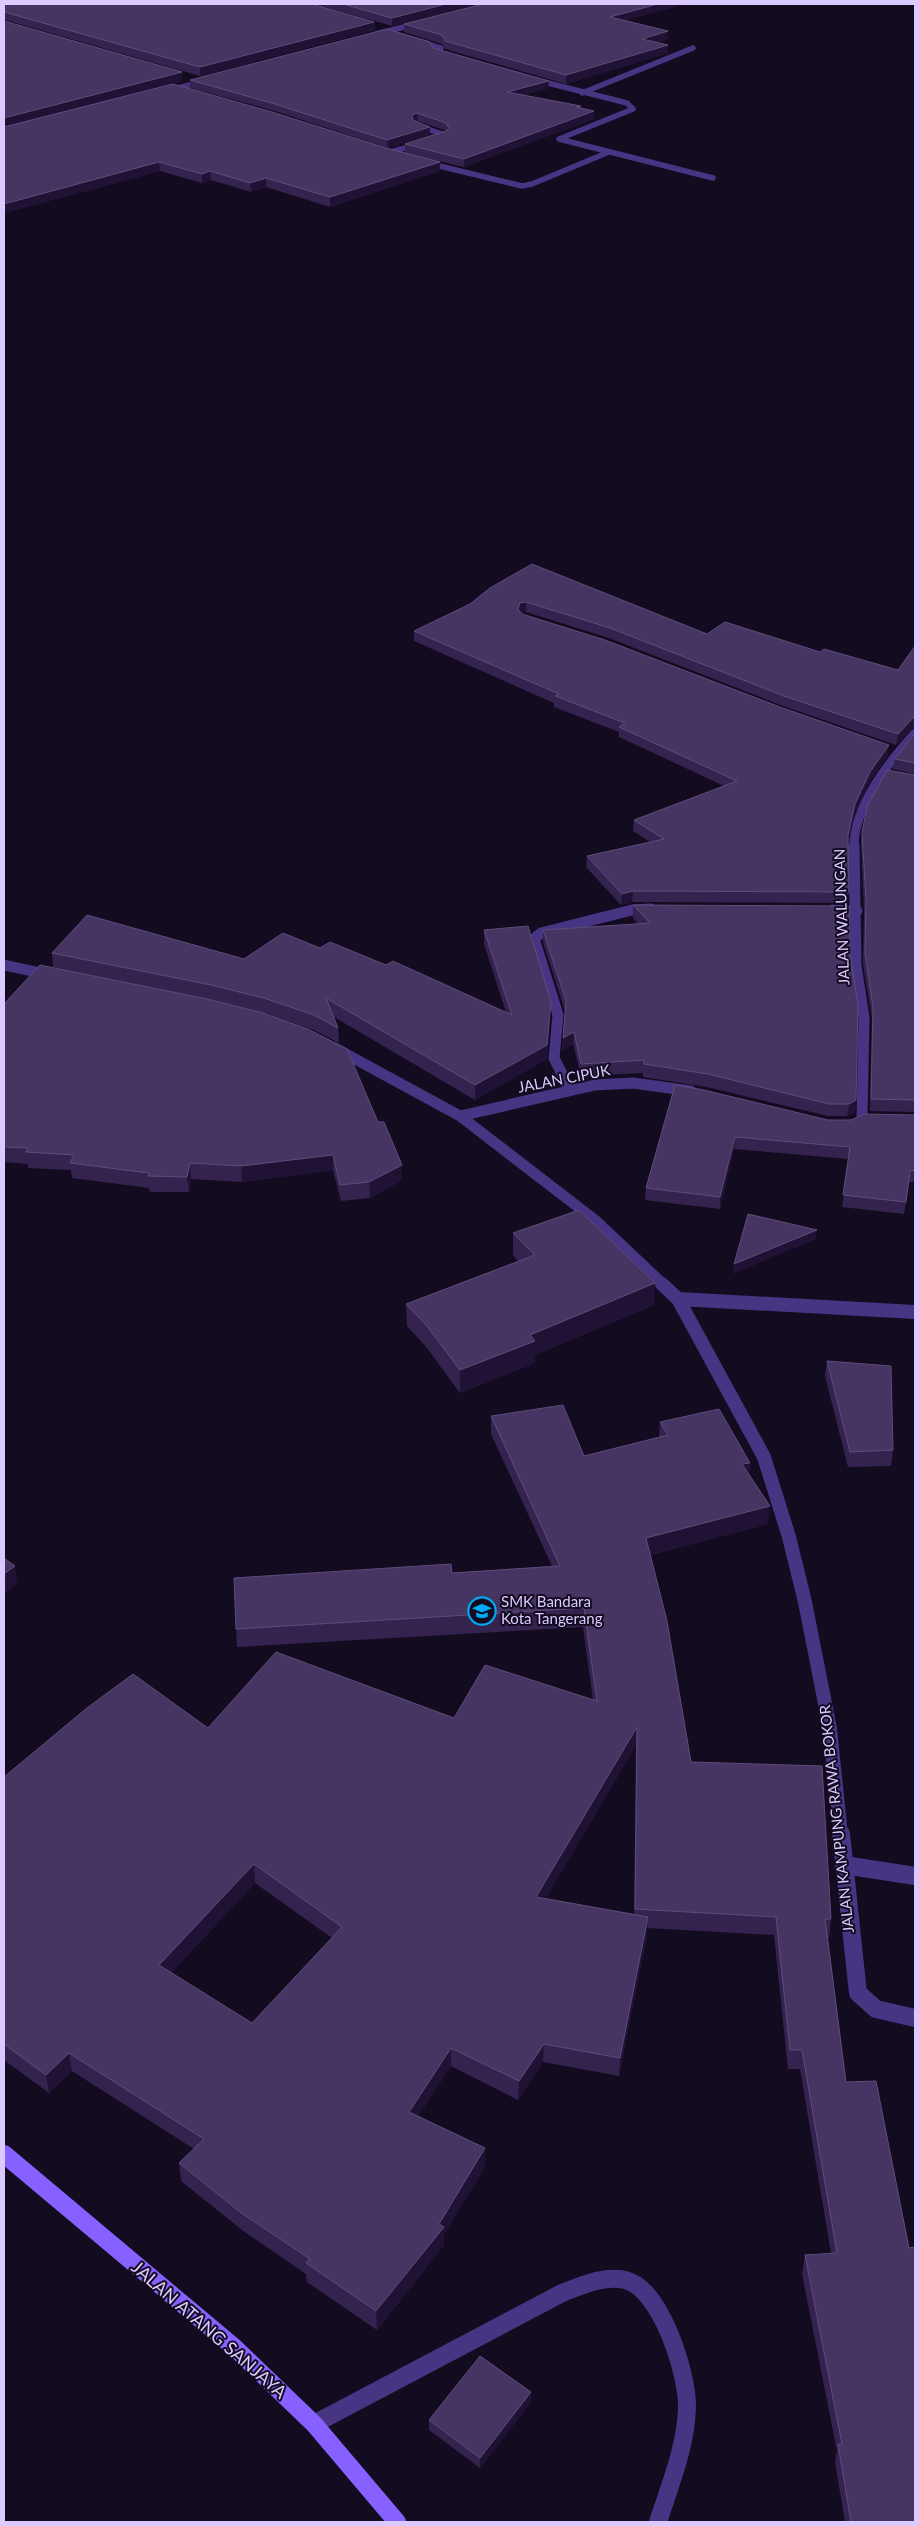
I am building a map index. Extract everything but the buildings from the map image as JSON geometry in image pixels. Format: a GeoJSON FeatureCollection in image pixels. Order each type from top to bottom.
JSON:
{"type":"FeatureCollection","features":[{"type":"Feature","properties":{"kind":"main road","name":"JALAN ATANG SANJAYA"},"geometry":{"type":"LineString","coordinates":[[4,2154],[235,2348],[314,2424],[397,2522]]}},
{"type":"Feature","properties":{"kind":"street"},"geometry":{"type":"LineString","coordinates":[[368,36],[392,32],[430,21]]}},
{"type":"Feature","properties":{"kind":"street"},"geometry":{"type":"LineString","coordinates":[[375,25],[392,32]]}},
{"type":"Feature","properties":{"kind":"street"},"geometry":{"type":"LineString","coordinates":[[406,37],[441,48],[434,51],[457,58]]}},
{"type":"Feature","properties":{"kind":"street"},"geometry":{"type":"LineString","coordinates":[[582,93],[693,48]]}},
{"type":"Feature","properties":{"kind":"street"},"geometry":{"type":"LineString","coordinates":[[187,77],[201,82]]}},
{"type":"Feature","properties":{"kind":"street"},"geometry":{"type":"LineString","coordinates":[[524,77],[627,103],[633,109],[560,139],[713,178]]}},
{"type":"Feature","properties":{"kind":"street"},"geometry":{"type":"LineString","coordinates":[[155,94],[210,79]]}},
{"type":"Feature","properties":{"kind":"street"},"geometry":{"type":"LineString","coordinates":[[174,89],[191,93]]}},
{"type":"Feature","properties":{"kind":"street"},"geometry":{"type":"LineString","coordinates":[[416,125],[445,135],[434,140]]}},
{"type":"Feature","properties":{"kind":"street"},"geometry":{"type":"LineString","coordinates":[[387,153],[425,142]]}},
{"type":"Feature","properties":{"kind":"street"},"geometry":{"type":"LineString","coordinates":[[378,151],[405,158]]}},
{"type":"Feature","properties":{"kind":"street"},"geometry":{"type":"LineString","coordinates":[[415,160],[522,186],[532,184],[609,152]]}},
{"type":"Feature","properties":{"kind":"street","name":"JALAN WALUNGAN"},"geometry":{"type":"LineString","coordinates":[[848,1124],[867,1118],[864,1018],[856,965],[857,911],[854,830],[860,811],[889,775],[893,750],[915,733]]}},
{"type":"Feature","properties":{"kind":"street"},"geometry":{"type":"LineString","coordinates":[[570,1090],[554,1058],[558,1015],[535,942],[536,937],[541,933],[632,910],[662,909]]}},
{"type":"Feature","properties":{"kind":"street"},"geometry":{"type":"LineString","coordinates":[[818,910],[857,911]]}},
{"type":"Feature","properties":{"kind":"street"},"geometry":{"type":"LineString","coordinates":[[4,965],[60,977]]}},
{"type":"Feature","properties":{"kind":"street","name":"JALAN KAMPUNG RAWA BOKOR"},"geometry":{"type":"LineString","coordinates":[[319,1041],[466,1115],[595,1220],[684,1300],[764,1456],[806,1602],[830,1730],[858,1992],[865,2003],[873,2009],[915,2018]]}},
{"type":"Feature","properties":{"kind":"street","name":"JALAN CIPUK"},"geometry":{"type":"LineString","coordinates":[[466,1115],[570,1090],[613,1084],[642,1084],[705,1094]]}},
{"type":"Feature","properties":{"kind":"street"},"geometry":{"type":"LineString","coordinates":[[684,1300],[915,1312]]}},
{"type":"Feature","properties":{"kind":"street"},"geometry":{"type":"LineString","coordinates":[[844,1865],[915,1876]]}},
{"type":"Feature","properties":{"kind":"street"},"geometry":{"type":"LineString","coordinates":[[314,2424],[562,2293],[604,2278],[631,2281],[651,2298],[673,2344],[686,2382],[686,2418],[675,2469],[658,2522]]}},
{"type":"Feature","properties":{"kind":"place","name":"SMK Bandara Kota Tangerang"},"geometry":{"type":"Point","coordinates":[482,1611]}}]}
